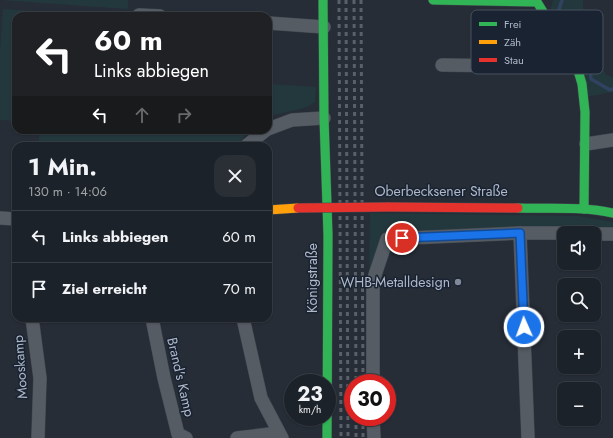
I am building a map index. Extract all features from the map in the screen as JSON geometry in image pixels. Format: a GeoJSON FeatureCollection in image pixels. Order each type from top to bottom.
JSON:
{"type":"FeatureCollection","features":[{"type":"Feature","properties":{"kind":"street","name":"Königstraße"},"geometry":{"type":"LineString","coordinates":[[323,0],[324,118],[328,235],[327,438]]}},
{"type":"Feature","properties":{"kind":"street"},"geometry":{"type":"LineString","coordinates":[[433,0],[536,2],[541,10]]}},
{"type":"Feature","properties":{"kind":"street"},"geometry":{"type":"LineString","coordinates":[[272,23],[324,27]]}},
{"type":"Feature","properties":{"kind":"street"},"geometry":{"type":"LineString","coordinates":[[442,65],[471,65]]}},
{"type":"Feature","properties":{"kind":"street"},"geometry":{"type":"LineString","coordinates":[[579,74],[582,84],[585,112],[586,144],[584,209]]}},
{"type":"Feature","properties":{"kind":"street"},"geometry":{"type":"LineString","coordinates":[[272,127],[292,120],[324,118]]}},
{"type":"Feature","properties":{"kind":"street"},"geometry":{"type":"LineString","coordinates":[[251,142],[261,134]]}},
{"type":"Feature","properties":{"kind":"street"},"geometry":{"type":"LineString","coordinates":[[586,144],[613,140]]}},
{"type":"Feature","properties":{"kind":"street","name":"Oberbecksener Straße"},"geometry":{"type":"LineString","coordinates":[[272,210],[388,207],[584,209],[600,210],[613,214]]}},
{"type":"Feature","properties":{"kind":"street"},"geometry":{"type":"LineString","coordinates":[[0,218],[12,219]]}},
{"type":"Feature","properties":{"kind":"street"},"geometry":{"type":"LineString","coordinates":[[373,374],[373,281],[387,239],[520,233],[557,233]]}},
{"type":"Feature","properties":{"kind":"street"},"geometry":{"type":"LineString","coordinates":[[520,233],[528,438]]}},
{"type":"Feature","properties":{"kind":"street"},"geometry":{"type":"LineString","coordinates":[[601,234],[613,234]]}},
{"type":"Feature","properties":{"kind":"street","name":"Mooskamp"},"geometry":{"type":"LineString","coordinates":[[33,322],[40,378],[38,438]]}},
{"type":"Feature","properties":{"kind":"street","name":"Brand's Kamp"},"geometry":{"type":"LineString","coordinates":[[153,322],[164,378],[178,434],[186,438]]}},
{"type":"Feature","properties":{"kind":"street"},"geometry":{"type":"LineString","coordinates":[[236,438],[280,436],[261,398],[244,322]]}},
{"type":"Feature","properties":{"kind":"street"},"geometry":{"type":"LineString","coordinates":[[374,426],[374,438]]}},
{"type":"Feature","properties":{"kind":"green space"},"geometry":{"type":"Polygon","coordinates":[[[0,0],[128,0],[128,9],[0,0]]]}},
{"type":"Feature","properties":{"kind":"green space"},"geometry":{"type":"Polygon","coordinates":[[[553,0],[583,0],[583,10],[550,10],[553,0]]]}},
{"type":"Feature","properties":{"kind":"green space"},"geometry":{"type":"Polygon","coordinates":[[[3,9],[42,12],[12,12],[12,121],[0,120],[0,52],[3,9]]]}},
{"type":"Feature","properties":{"kind":"green space"},"geometry":{"type":"Polygon","coordinates":[[[603,69],[606,75],[613,77],[613,92],[586,97],[576,74],[603,74],[603,69]]]}},
{"type":"Feature","properties":{"kind":"green space"},"geometry":{"type":"Polygon","coordinates":[[[272,84],[316,87],[315,102],[298,110],[272,116],[272,84]]]}},
{"type":"Feature","properties":{"kind":"green space"},"geometry":{"type":"Polygon","coordinates":[[[40,134],[246,134],[240,142],[38,142],[40,134]]]}},
{"type":"Feature","properties":{"kind":"green space"},"geometry":{"type":"Polygon","coordinates":[[[370,213],[579,216],[613,222],[613,230],[601,230],[601,226],[557,226],[557,229],[518,229],[382,233],[369,279],[370,213]]]}},
{"type":"Feature","properties":{"kind":"waterway"},"geometry":{"type":"LineString","coordinates":[[559,10],[562,0]]}},
{"type":"Feature","properties":{"kind":"waterway"},"geometry":{"type":"LineString","coordinates":[[591,74],[591,79],[610,90],[613,89]]}},
{"type":"Feature","properties":{"kind":"railway"},"geometry":{"type":"LineString","coordinates":[[339,0],[341,438]]}},
{"type":"Feature","properties":{"kind":"railway"},"geometry":{"type":"LineString","coordinates":[[346,0],[348,438]]}},
{"type":"Feature","properties":{"kind":"railway"},"geometry":{"type":"LineString","coordinates":[[354,0],[356,374]]}},
{"type":"Feature","properties":{"kind":"railway"},"geometry":{"type":"LineString","coordinates":[[361,0],[363,374]]}},
{"type":"Feature","properties":{"kind":"railway"},"geometry":{"type":"LineString","coordinates":[[356,426],[356,438]]}},
{"type":"Feature","properties":{"kind":"railway"},"geometry":{"type":"LineString","coordinates":[[363,426],[363,438]]}},
{"type":"Feature","properties":{"kind":"traffic: fast"},"geometry":{"type":"LineString","coordinates":[[323,0],[324,118],[328,235],[327,438]]}},
{"type":"Feature","properties":{"kind":"traffic: fast"},"geometry":{"type":"LineString","coordinates":[[433,0],[537,2],[542,10]]}},
{"type":"Feature","properties":{"kind":"traffic: fast"},"geometry":{"type":"LineString","coordinates":[[579,74],[582,84],[585,112],[584,209]]}},
{"type":"Feature","properties":{"kind":"traffic: fast"},"geometry":{"type":"LineString","coordinates":[[518,208],[589,209],[613,213]]}},
{"type":"Feature","properties":{"kind":"traffic: slow"},"geometry":{"type":"LineString","coordinates":[[272,210],[298,208]]}},
{"type":"Feature","properties":{"kind":"traffic: jam"},"geometry":{"type":"LineString","coordinates":[[388,207],[518,208]]}},
{"type":"Feature","properties":{"kind":"traffic: jam"},"geometry":{"type":"LineString","coordinates":[[298,208],[388,207]]}},
{"type":"Feature","properties":{"kind":"place","name":"WHB-Metalldesign"},"geometry":{"type":"Point","coordinates":[458,282]}},
{"type":"Feature","properties":{"kind":"route"},"geometry":{"type":"LineString","coordinates":[[402,238],[520,233],[524,327]]}}]}
